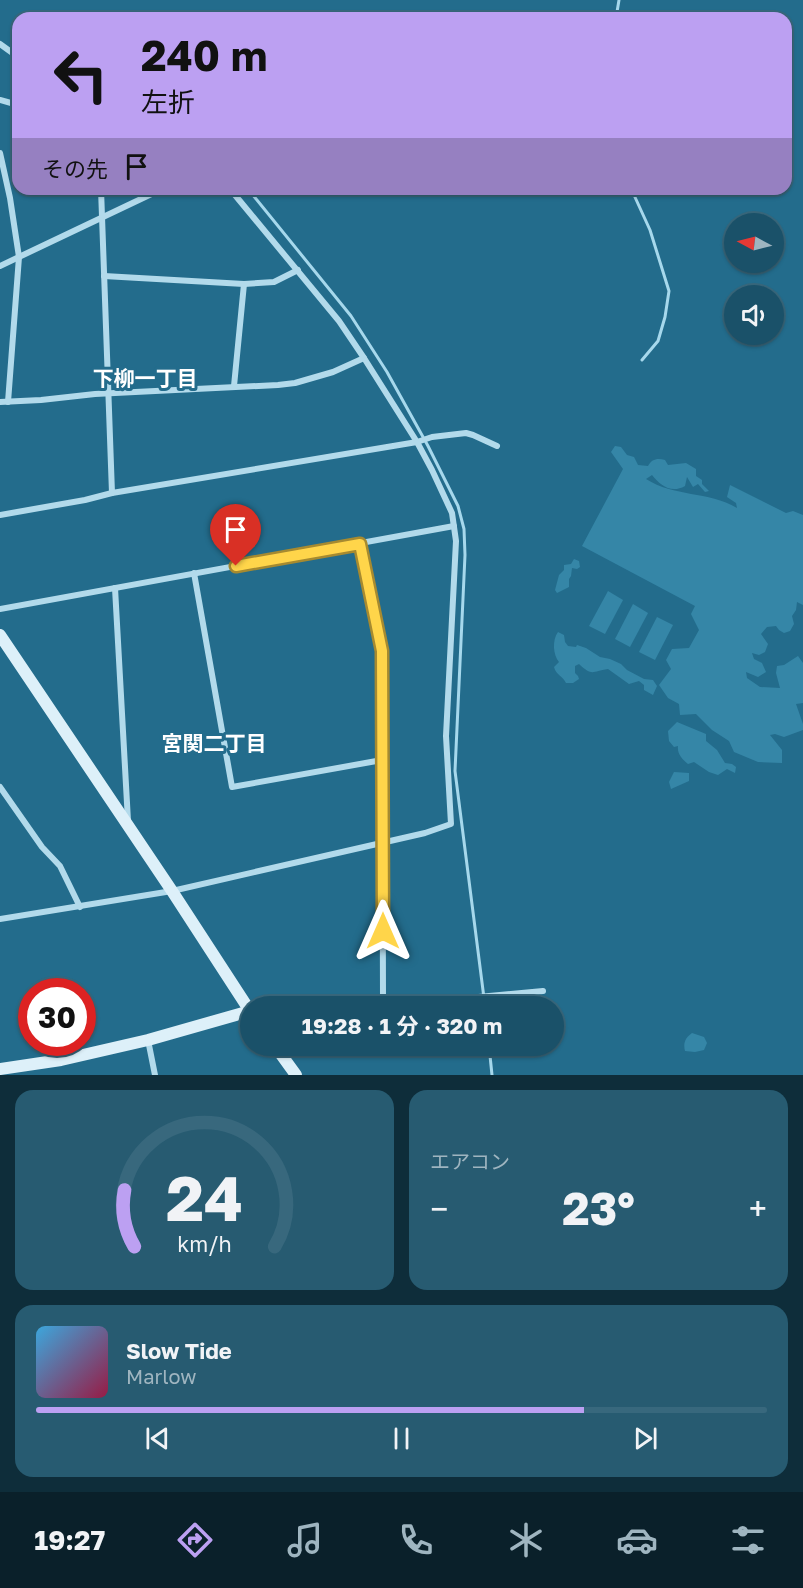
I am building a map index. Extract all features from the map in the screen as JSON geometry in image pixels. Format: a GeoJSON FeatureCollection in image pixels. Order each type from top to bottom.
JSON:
{"type":"FeatureCollection","features":[{"type":"Feature","properties":{"kind":"street"},"geometry":{"type":"LineString","coordinates":[[0,153],[19,257],[8,402]]}},
{"type":"Feature","properties":{"kind":"street"},"geometry":{"type":"LineString","coordinates":[[101,195],[112,493]]}},
{"type":"Feature","properties":{"kind":"street"},"geometry":{"type":"LineString","coordinates":[[0,266],[149,195]]}},
{"type":"Feature","properties":{"kind":"street"},"geometry":{"type":"LineString","coordinates":[[0,919],[172,891],[425,833],[451,824],[447,736],[456,541],[452,513],[417,442],[339,321],[235,195]]}},
{"type":"Feature","properties":{"kind":"street"},"geometry":{"type":"LineString","coordinates":[[104,276],[244,284],[274,282],[298,270]]}},
{"type":"Feature","properties":{"kind":"street"},"geometry":{"type":"LineString","coordinates":[[234,386],[244,284]]}},
{"type":"Feature","properties":{"kind":"street"},"geometry":{"type":"LineString","coordinates":[[0,402],[109,393],[295,383],[333,372],[364,358]]}},
{"type":"Feature","properties":{"kind":"street"},"geometry":{"type":"LineString","coordinates":[[0,515],[112,493],[417,442],[432,437],[466,433],[497,446]]}},
{"type":"Feature","properties":{"kind":"street"},"geometry":{"type":"LineString","coordinates":[[0,609],[454,526]]}},
{"type":"Feature","properties":{"kind":"street"},"geometry":{"type":"LineString","coordinates":[[360,544],[382,651],[383,996]]}},
{"type":"Feature","properties":{"kind":"street"},"geometry":{"type":"LineString","coordinates":[[194,573],[232,787],[382,760]]}},
{"type":"Feature","properties":{"kind":"street"},"geometry":{"type":"LineString","coordinates":[[115,588],[128,826]]}},
{"type":"Feature","properties":{"kind":"street"},"geometry":{"type":"LineString","coordinates":[[0,635],[240,996]]}},
{"type":"Feature","properties":{"kind":"street"},"geometry":{"type":"LineString","coordinates":[[0,787],[4,799],[60,866],[80,907]]}},
{"type":"Feature","properties":{"kind":"street"},"geometry":{"type":"LineString","coordinates":[[495,996],[543,991]]}},
{"type":"Feature","properties":{"kind":"street"},"geometry":{"type":"LineString","coordinates":[[0,1069],[61,1060],[148,1040],[240,1014]]}},
{"type":"Feature","properties":{"kind":"street"},"geometry":{"type":"LineString","coordinates":[[148,1040],[155,1075]]}},
{"type":"Feature","properties":{"kind":"street"},"geometry":{"type":"LineString","coordinates":[[282,1056],[296,1075]]}},
{"type":"Feature","properties":{"kind":"shaded area"},"geometry":{"type":"Polygon","coordinates":[[[615,446],[621,447],[627,455],[634,457],[638,465],[648,466],[657,459],[665,460],[668,465],[686,463],[696,469],[696,476],[702,480],[702,484],[709,491],[705,492],[698,484],[693,487],[687,477],[685,486],[675,489],[662,485],[652,475],[646,479],[657,485],[679,492],[714,499],[737,508],[736,503],[727,497],[730,485],[786,513],[793,511],[803,515],[803,605],[797,602],[792,616],[794,624],[790,631],[784,633],[776,626],[767,627],[761,634],[768,644],[765,652],[759,655],[752,653],[754,659],[762,663],[766,672],[758,677],[746,672],[747,678],[760,687],[780,688],[776,673],[777,666],[784,665],[798,656],[803,663],[803,703],[796,704],[803,730],[784,737],[770,735],[782,750],[782,763],[758,762],[734,752],[729,741],[712,730],[696,714],[680,715],[679,704],[668,698],[659,685],[671,669],[666,660],[672,649],[689,648],[699,630],[691,614],[695,606],[582,546],[623,469],[611,452],[615,446]]]}},
{"type":"Feature","properties":{"kind":"shaded area"},"geometry":{"type":"Polygon","coordinates":[[[574,559],[579,561],[580,567],[572,568],[569,587],[557,593],[555,590],[564,565],[571,564],[574,559]]]}},
{"type":"Feature","properties":{"kind":"shaded area"},"geometry":{"type":"Polygon","coordinates":[[[608,591],[623,600],[605,634],[589,626],[608,591]]]}},
{"type":"Feature","properties":{"kind":"shaded area"},"geometry":{"type":"Polygon","coordinates":[[[633,604],[648,613],[630,647],[615,639],[633,604]]]}},
{"type":"Feature","properties":{"kind":"shaded area"},"geometry":{"type":"Polygon","coordinates":[[[657,617],[673,625],[655,660],[639,652],[657,617]]]}},
{"type":"Feature","properties":{"kind":"shaded area"},"geometry":{"type":"Polygon","coordinates":[[[558,632],[564,635],[568,646],[576,647],[577,645],[586,648],[600,657],[621,664],[644,679],[653,680],[657,686],[653,695],[644,690],[644,685],[639,681],[629,684],[608,669],[590,672],[579,664],[575,666],[575,673],[579,679],[573,683],[566,683],[554,667],[559,662],[554,647],[558,632]]]}},
{"type":"Feature","properties":{"kind":"shaded area"},"geometry":{"type":"Polygon","coordinates":[[[677,722],[706,734],[706,741],[717,750],[725,763],[736,767],[735,773],[727,769],[718,775],[694,762],[688,764],[679,754],[678,746],[674,747],[669,741],[668,731],[677,722]]]}},
{"type":"Feature","properties":{"kind":"shaded area"},"geometry":{"type":"Polygon","coordinates":[[[674,772],[689,773],[689,781],[671,789],[669,782],[674,772]]]}},
{"type":"Feature","properties":{"kind":"shaded area"},"geometry":{"type":"Polygon","coordinates":[[[692,1033],[704,1037],[707,1043],[704,1050],[685,1051],[685,1041],[692,1033]]]}},
{"type":"Feature","properties":{"kind":"waterway"},"geometry":{"type":"LineString","coordinates":[[617,12],[619,0]]}},
{"type":"Feature","properties":{"kind":"waterway"},"geometry":{"type":"LineString","coordinates":[[253,195],[351,316],[387,372],[458,506],[464,529],[465,555],[455,771],[484,996]]}},
{"type":"Feature","properties":{"kind":"waterway"},"geometry":{"type":"LineString","coordinates":[[634,195],[650,230],[669,291],[658,341],[642,360]]}},
{"type":"Feature","properties":{"kind":"waterway"},"geometry":{"type":"LineString","coordinates":[[490,1056],[492,1075]]}},
{"type":"Feature","properties":{"kind":"district","name":"下柳一丁目"},"geometry":{"type":"Point","coordinates":[145,378]}},
{"type":"Feature","properties":{"kind":"district","name":"宮関二丁目"},"geometry":{"type":"Point","coordinates":[214,743]}},
{"type":"Feature","properties":{"kind":"route"},"geometry":{"type":"LineString","coordinates":[[236,566],[360,544],[382,651],[383,931]]}}]}
